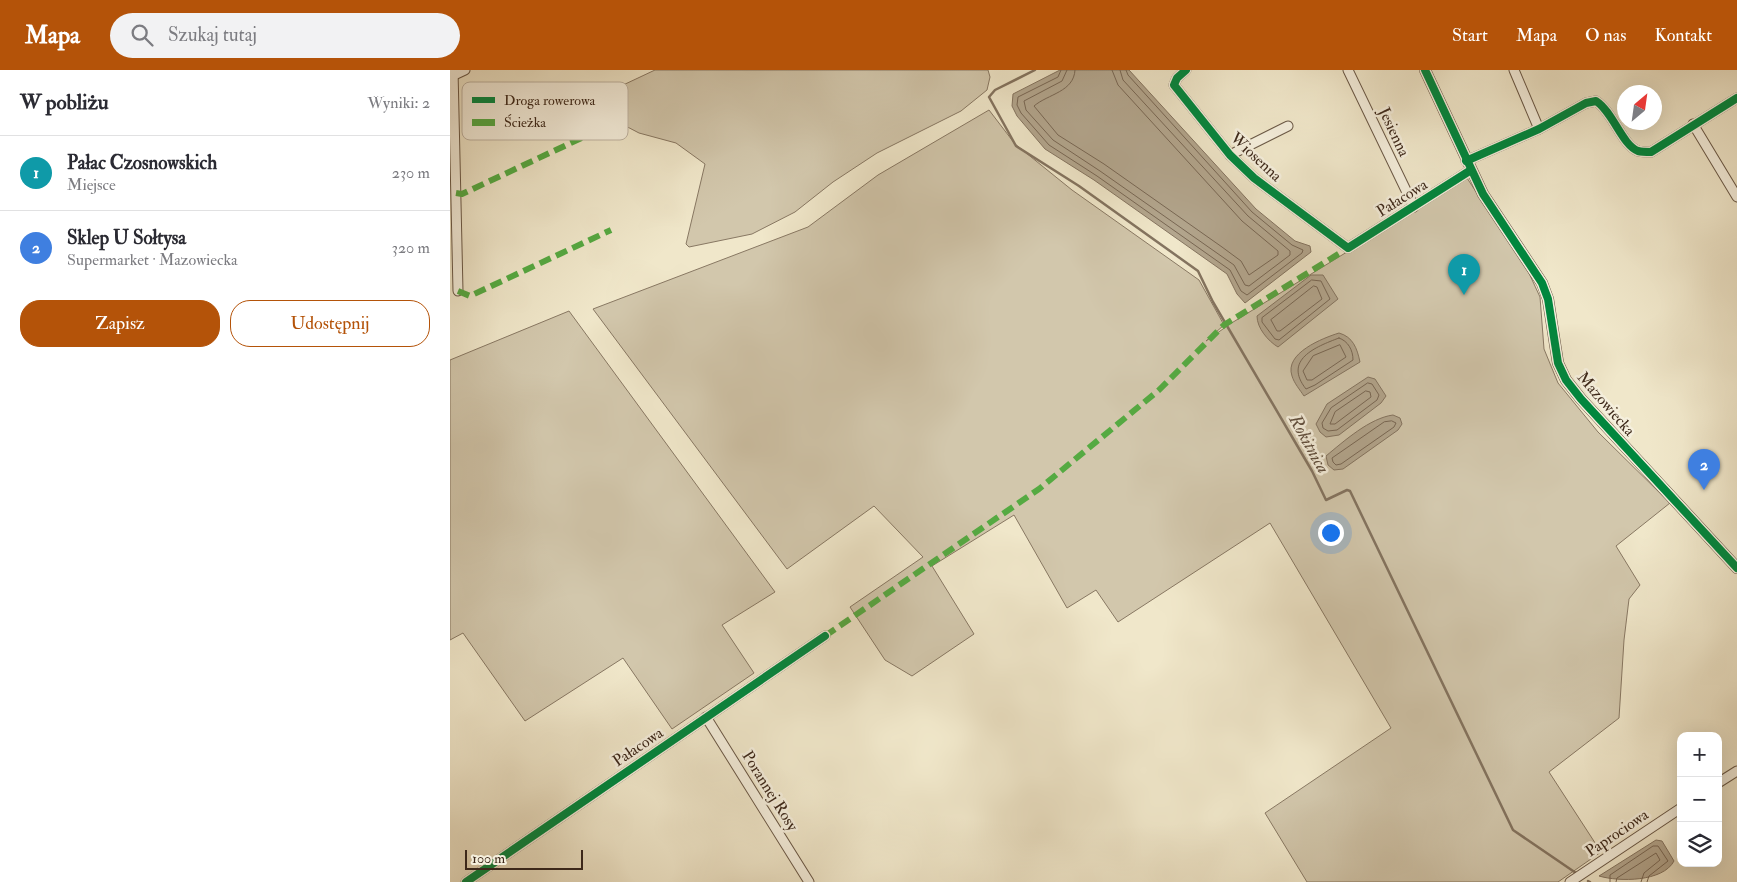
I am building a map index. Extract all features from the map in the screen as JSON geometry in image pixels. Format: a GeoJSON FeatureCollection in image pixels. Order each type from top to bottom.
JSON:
{"type":"FeatureCollection","features":[{"type":"Feature","properties":{"kind":"street"},"geometry":{"type":"LineString","coordinates":[[458,291],[452,74],[465,70]]}},
{"type":"Feature","properties":{"kind":"street","name":"Wiosenna"},"geometry":{"type":"LineString","coordinates":[[1186,70],[1177,78],[1174,85],[1230,155],[1254,178],[1348,248]]}},
{"type":"Feature","properties":{"kind":"street","name":"Jesienna"},"geometry":{"type":"LineString","coordinates":[[1348,70],[1414,207]]}},
{"type":"Feature","properties":{"kind":"street","name":"Mazowiecka"},"geometry":{"type":"LineString","coordinates":[[1425,70],[1468,165],[1496,215],[1542,283],[1548,299],[1555,351],[1566,380],[1581,399],[1737,568]]}},
{"type":"Feature","properties":{"kind":"street"},"geometry":{"type":"LineString","coordinates":[[1514,70],[1539,129]]}},
{"type":"Feature","properties":{"kind":"street"},"geometry":{"type":"LineString","coordinates":[[1737,98],[1693,124],[1737,197]]}},
{"type":"Feature","properties":{"kind":"street","name":"Pałacowa"},"geometry":{"type":"LineString","coordinates":[[1348,248],[1414,207],[1468,165],[1586,103],[1596,102],[1605,107],[1629,144],[1638,151],[1651,152],[1693,124]]}},
{"type":"Feature","properties":{"kind":"street"},"geometry":{"type":"LineString","coordinates":[[1230,155],[1288,126]]}},
{"type":"Feature","properties":{"kind":"street","name":"Pałacowa"},"geometry":{"type":"LineString","coordinates":[[466,882],[825,636]]}},
{"type":"Feature","properties":{"kind":"street","name":"Porannej Rosy"},"geometry":{"type":"LineString","coordinates":[[706,717],[809,882]]}},
{"type":"Feature","properties":{"kind":"street"},"geometry":{"type":"LineString","coordinates":[[1722,780],[1737,771]]}},
{"type":"Feature","properties":{"kind":"street","name":"Paprociowa"},"geometry":{"type":"LineString","coordinates":[[1570,882],[1677,811]]}},
{"type":"Feature","properties":{"kind":"shaded area"},"geometry":{"type":"Polygon","coordinates":[[[655,70],[988,70],[990,77],[987,90],[961,111],[877,153],[833,182],[795,212],[752,234],[689,247],[686,244],[705,164],[676,143],[639,133],[628,127],[628,83],[655,70]]]}},
{"type":"Feature","properties":{"kind":"shaded area"},"geometry":{"type":"Polygon","coordinates":[[[989,110],[1015,144],[1072,190],[1199,280],[1224,325],[1206,341],[1230,324],[1467,178],[1528,271],[1540,297],[1544,349],[1558,383],[1598,432],[1670,503],[1616,546],[1640,585],[1629,599],[1624,640],[1619,718],[1549,772],[1601,852],[1558,882],[1307,882],[1265,813],[1391,728],[1270,523],[1118,622],[1096,590],[1067,608],[1014,515],[932,566],[974,634],[912,676],[885,660],[850,607],[923,557],[874,506],[787,569],[593,309],[808,227],[878,175],[989,110]]]}},
{"type":"Feature","properties":{"kind":"shaded area"},"geometry":{"type":"Polygon","coordinates":[[[569,311],[775,592],[722,625],[754,673],[672,729],[623,658],[525,721],[463,633],[450,640],[450,360],[569,311]]]}},
{"type":"Feature","properties":{"kind":"water"},"geometry":{"type":"Polygon","coordinates":[[[1060,70],[1129,70],[1256,209],[1295,241],[1310,246],[1311,252],[1245,303],[1237,294],[1227,274],[1094,180],[1045,149],[1017,116],[1012,106],[1013,94],[1060,70]]]}},
{"type":"Feature","properties":{"kind":"water"},"geometry":{"type":"Polygon","coordinates":[[[1311,275],[1323,275],[1338,299],[1278,347],[1264,334],[1257,321],[1257,316],[1311,275]]]}},
{"type":"Feature","properties":{"kind":"water"},"geometry":{"type":"Polygon","coordinates":[[[1339,333],[1348,337],[1354,344],[1360,362],[1304,396],[1292,376],[1291,368],[1294,360],[1306,348],[1339,333]]]}},
{"type":"Feature","properties":{"kind":"water"},"geometry":{"type":"Polygon","coordinates":[[[1368,377],[1375,379],[1386,396],[1381,403],[1339,435],[1326,437],[1320,432],[1316,424],[1327,404],[1368,377]]]}},
{"type":"Feature","properties":{"kind":"water"},"geometry":{"type":"Polygon","coordinates":[[[1393,415],[1400,418],[1402,424],[1398,430],[1343,469],[1334,470],[1328,465],[1326,456],[1349,437],[1366,425],[1393,415]]]}},
{"type":"Feature","properties":{"kind":"water"},"geometry":{"type":"Polygon","coordinates":[[[1656,840],[1662,841],[1674,861],[1668,868],[1651,877],[1640,879],[1618,879],[1599,876],[1656,840]]]}},
{"type":"Feature","properties":{"kind":"waterway","name":"Rokitnica"},"geometry":{"type":"LineString","coordinates":[[1035,70],[995,90],[989,97],[1016,146],[1079,186],[1198,271],[1213,302],[1312,471],[1326,500],[1347,490],[1350,491],[1513,830],[1576,873]]}},
{"type":"Feature","properties":{"kind":"marked path"},"geometry":{"type":"LineString","coordinates":[[456,193],[462,194],[577,140]]}},
{"type":"Feature","properties":{"kind":"marked path"},"geometry":{"type":"LineString","coordinates":[[458,291],[470,296],[611,230]]}},
{"type":"Feature","properties":{"kind":"marked path"},"geometry":{"type":"LineString","coordinates":[[825,636],[1039,489],[1159,390],[1224,325],[1348,248]]}},
{"type":"Feature","properties":{"kind":"cycle path"},"geometry":{"type":"LineString","coordinates":[[1186,70],[1177,78],[1174,85],[1230,155],[1254,178],[1348,248],[1471,170]]}},
{"type":"Feature","properties":{"kind":"cycle path"},"geometry":{"type":"LineString","coordinates":[[1425,70],[1483,194],[1542,283],[1548,299],[1558,363],[1566,380],[1581,399],[1737,568]]}},
{"type":"Feature","properties":{"kind":"cycle path"},"geometry":{"type":"LineString","coordinates":[[1466,161],[1539,129],[1586,103],[1596,101],[1602,106],[1632,148],[1638,151],[1651,152],[1737,98]]}},
{"type":"Feature","properties":{"kind":"cycle path"},"geometry":{"type":"LineString","coordinates":[[466,882],[825,636]]}},
{"type":"Feature","properties":{"kind":"place","name":"Pałac Czosnowskich"},"geometry":{"type":"Point","coordinates":[1464,295]}},
{"type":"Feature","properties":{"kind":"place","name":"Sklep U Sołtysa"},"geometry":{"type":"Point","coordinates":[1704,490]}}]}
